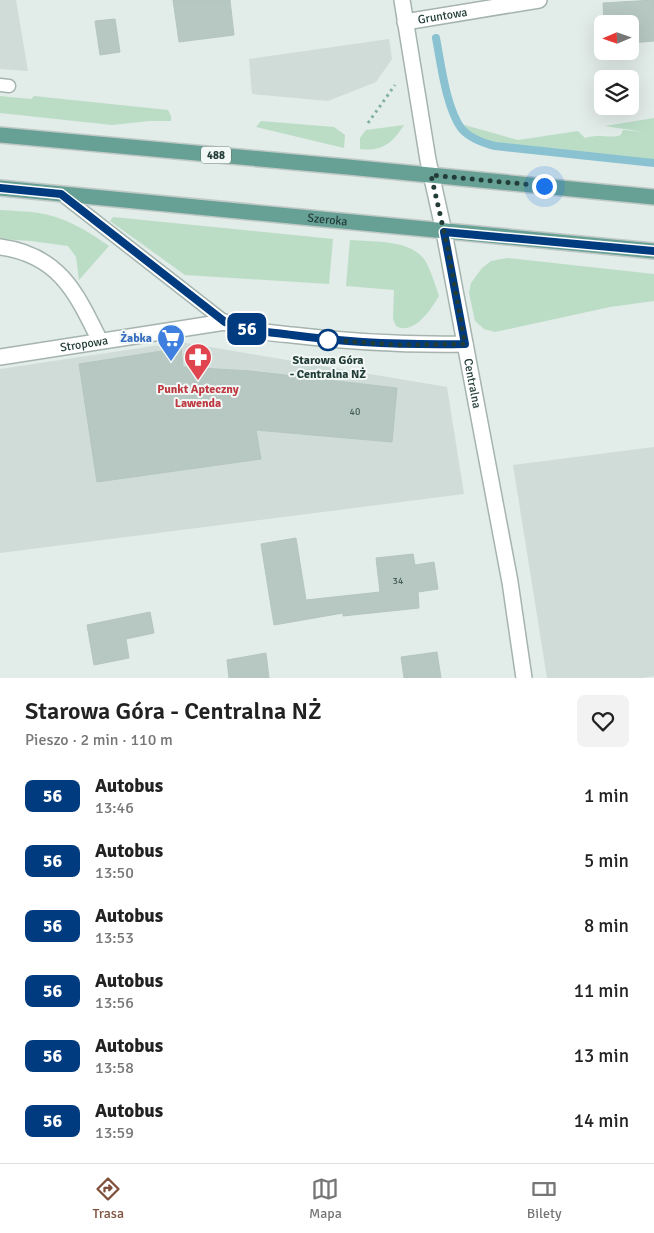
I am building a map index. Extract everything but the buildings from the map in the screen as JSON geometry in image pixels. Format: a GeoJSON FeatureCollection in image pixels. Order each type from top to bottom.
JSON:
{"type":"FeatureCollection","features":[{"type":"Feature","properties":{"kind":"main road","name":"488"},"geometry":{"type":"LineString","coordinates":[[0,135],[654,197]]}},
{"type":"Feature","properties":{"kind":"main road","name":"Szeroka"},"geometry":{"type":"LineString","coordinates":[[0,188],[654,251]]}},
{"type":"Feature","properties":{"kind":"street","name":"Centralna"},"geometry":{"type":"LineString","coordinates":[[402,0],[431,175],[444,232],[510,582],[524,678]]}},
{"type":"Feature","properties":{"kind":"street","name":"Gruntowa"},"geometry":{"type":"LineString","coordinates":[[405,22],[539,0]]}},
{"type":"Feature","properties":{"kind":"street"},"geometry":{"type":"LineString","coordinates":[[0,247],[35,256],[56,271],[71,288],[84,308],[100,341]]}},
{"type":"Feature","properties":{"kind":"street","name":"Stropowa"},"geometry":{"type":"LineString","coordinates":[[0,357],[225,322],[255,331],[328,340],[399,345],[465,344]]}},
{"type":"Feature","properties":{"kind":"lane"},"geometry":{"type":"LineString","coordinates":[[61,194],[225,322]]}},
{"type":"Feature","properties":{"kind":"path"},"geometry":{"type":"LineString","coordinates":[[368,123],[400,79]]}},
{"type":"Feature","properties":{"kind":"shaded area"},"geometry":{"type":"Polygon","coordinates":[[[0,0],[16,0],[28,71],[0,69],[0,0]]]}},
{"type":"Feature","properties":{"kind":"shaded area"},"geometry":{"type":"Polygon","coordinates":[[[389,39],[392,59],[376,82],[328,101],[252,94],[249,59],[389,39]]]}},
{"type":"Feature","properties":{"kind":"shaded area"},"geometry":{"type":"Polygon","coordinates":[[[180,342],[447,387],[464,494],[0,553],[0,369],[180,342]]]}},
{"type":"Feature","properties":{"kind":"shaded area"},"geometry":{"type":"Polygon","coordinates":[[[654,447],[654,676],[643,678],[547,678],[513,465],[654,447]]]}},
{"type":"Feature","properties":{"kind":"green space"},"geometry":{"type":"Polygon","coordinates":[[[0,96],[31,99],[34,96],[168,110],[171,121],[112,125],[0,113],[0,96]]]}},
{"type":"Feature","properties":{"kind":"green space"},"geometry":{"type":"Polygon","coordinates":[[[654,118],[654,161],[496,145],[477,139],[461,124],[518,140],[578,131],[585,138],[617,136],[621,135],[623,130],[644,132],[605,126],[654,118]]]}},
{"type":"Feature","properties":{"kind":"green space"},"geometry":{"type":"Polygon","coordinates":[[[261,121],[334,127],[345,135],[344,148],[256,127],[261,121]]]}},
{"type":"Feature","properties":{"kind":"green space"},"geometry":{"type":"Polygon","coordinates":[[[404,125],[386,145],[374,149],[360,149],[360,138],[366,130],[404,125]]]}},
{"type":"Feature","properties":{"kind":"green space"},"geometry":{"type":"Polygon","coordinates":[[[0,210],[49,215],[67,221],[109,246],[79,280],[76,257],[68,246],[0,239],[0,210]]]}},
{"type":"Feature","properties":{"kind":"green space"},"geometry":{"type":"Polygon","coordinates":[[[113,217],[333,239],[329,284],[185,275],[110,221],[113,217]]]}},
{"type":"Feature","properties":{"kind":"green space"},"geometry":{"type":"Polygon","coordinates":[[[350,240],[402,245],[412,249],[426,262],[439,296],[415,325],[409,328],[396,326],[393,319],[394,290],[346,286],[350,240]]]}},
{"type":"Feature","properties":{"kind":"green space"},"geometry":{"type":"Polygon","coordinates":[[[507,258],[654,274],[654,301],[610,307],[495,332],[484,329],[475,321],[469,293],[471,283],[482,268],[491,261],[507,258]]]}},
{"type":"Feature","properties":{"kind":"waterway"},"geometry":{"type":"LineString","coordinates":[[436,38],[451,109],[461,128],[472,137],[495,146],[654,163]]}},
{"type":"Feature","properties":{"kind":"bus line","name":"56"},"geometry":{"type":"LineString","coordinates":[[0,188],[61,194],[225,322],[255,331],[328,340],[399,345],[465,344],[444,232],[654,251]]}},
{"type":"Feature","properties":{"kind":"place","name":"Starowa Góra - Centralna NŻ"},"geometry":{"type":"Point","coordinates":[328,340]}},
{"type":"Feature","properties":{"kind":"place","name":"Żabka"},"geometry":{"type":"Point","coordinates":[171,362]}},
{"type":"Feature","properties":{"kind":"place","name":"Punkt Apteczny Lawenda"},"geometry":{"type":"Point","coordinates":[198,381]}},
{"type":"Feature","properties":{"kind":"route"},"geometry":{"type":"LineString","coordinates":[[328,340],[399,345],[465,344],[448,249],[431,175],[544,186]]}}]}
